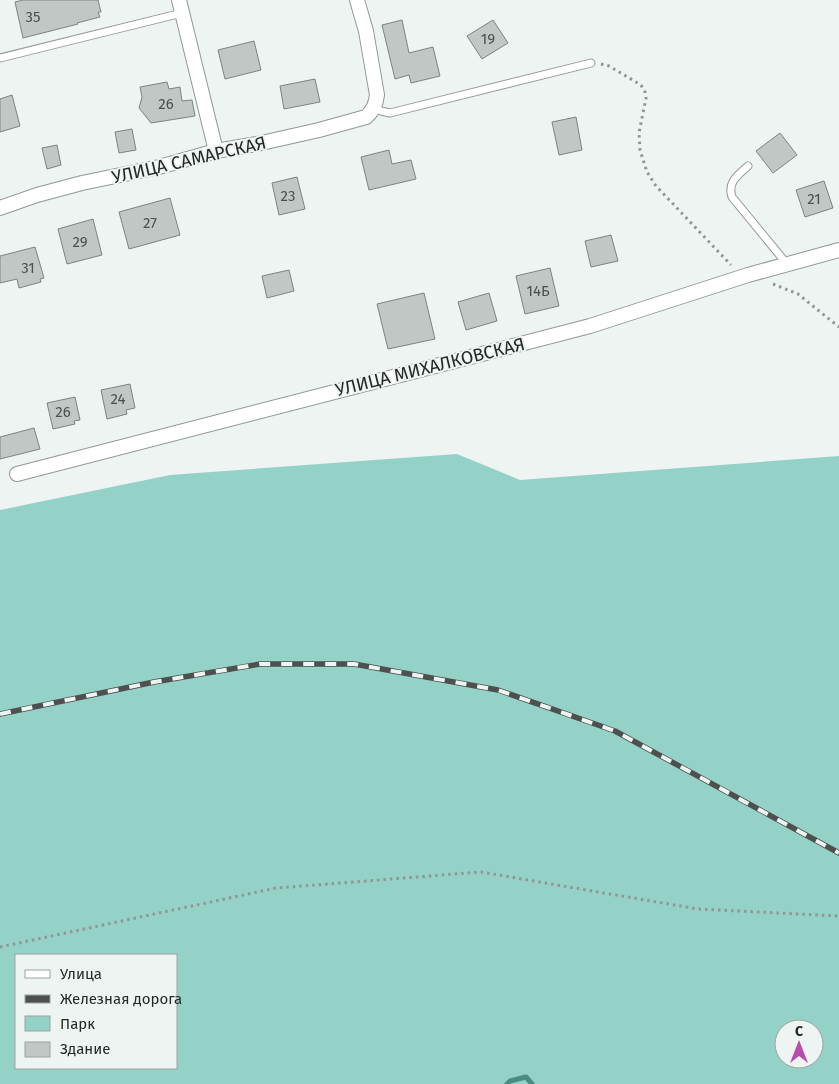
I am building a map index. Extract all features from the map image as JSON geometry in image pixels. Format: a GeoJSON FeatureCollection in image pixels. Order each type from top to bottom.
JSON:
{"type":"FeatureCollection","features":[{"type":"Feature","properties":{"kind":"street"},"geometry":{"type":"LineString","coordinates":[[357,0],[372,61],[377,96],[376,104],[373,107]]}},
{"type":"Feature","properties":{"kind":"street"},"geometry":{"type":"LineString","coordinates":[[180,7],[216,151]]}},
{"type":"Feature","properties":{"kind":"street","name":"УЛИЦА САМАРСКАЯ"},"geometry":{"type":"LineString","coordinates":[[0,208],[37,195],[82,183],[159,168],[216,151],[319,130],[363,118],[369,114],[373,107]]}},
{"type":"Feature","properties":{"kind":"street","name":"УЛИЦА МИХАЛКОВСКАЯ"},"geometry":{"type":"LineString","coordinates":[[18,474],[590,326],[745,276],[839,250]]}},
{"type":"Feature","properties":{"kind":"lane"},"geometry":{"type":"LineString","coordinates":[[0,58],[180,7]]}},
{"type":"Feature","properties":{"kind":"lane"},"geometry":{"type":"LineString","coordinates":[[373,107],[390,114],[591,64]]}},
{"type":"Feature","properties":{"kind":"lane"},"geometry":{"type":"LineString","coordinates":[[748,166],[732,181],[730,187],[732,197],[787,264]]}},
{"type":"Feature","properties":{"kind":"path"},"geometry":{"type":"LineString","coordinates":[[591,64],[610,66],[643,88],[646,98],[639,134],[639,145],[647,172],[656,186],[745,276],[798,294],[839,327]]}},
{"type":"Feature","properties":{"kind":"path"},"geometry":{"type":"LineString","coordinates":[[0,947],[276,888],[481,872],[698,909],[839,916]]}},
{"type":"Feature","properties":{"kind":"green space"},"geometry":{"type":"Polygon","coordinates":[[[457,454],[520,480],[839,456],[839,1084],[0,1084],[0,510],[170,475],[457,454]]]}},
{"type":"Feature","properties":{"kind":"building"},"geometry":{"type":"Polygon","coordinates":[[[23,0],[98,0],[101,12],[98,12],[100,17],[23,38],[15,2],[23,0]]]}},
{"type":"Feature","properties":{"kind":"building"},"geometry":{"type":"Polygon","coordinates":[[[402,20],[409,53],[433,47],[440,76],[411,83],[409,75],[395,79],[382,25],[402,20]]]}},
{"type":"Feature","properties":{"kind":"building"},"geometry":{"type":"Polygon","coordinates":[[[493,20],[508,43],[482,59],[467,36],[493,20]]]}},
{"type":"Feature","properties":{"kind":"building"},"geometry":{"type":"Polygon","coordinates":[[[254,41],[261,70],[225,79],[218,50],[254,41]]]}},
{"type":"Feature","properties":{"kind":"building"},"geometry":{"type":"Polygon","coordinates":[[[315,79],[320,102],[284,109],[280,86],[315,79]]]}},
{"type":"Feature","properties":{"kind":"building"},"geometry":{"type":"Polygon","coordinates":[[[167,82],[169,89],[180,87],[182,101],[192,100],[195,116],[151,123],[139,108],[142,97],[140,87],[167,82]]]}},
{"type":"Feature","properties":{"kind":"building"},"geometry":{"type":"Polygon","coordinates":[[[12,95],[20,126],[0,132],[0,99],[12,95]]]}},
{"type":"Feature","properties":{"kind":"building"},"geometry":{"type":"Polygon","coordinates":[[[576,117],[582,150],[559,155],[552,122],[576,117]]]}},
{"type":"Feature","properties":{"kind":"building"},"geometry":{"type":"Polygon","coordinates":[[[132,129],[136,150],[119,153],[115,132],[132,129]]]}},
{"type":"Feature","properties":{"kind":"building"},"geometry":{"type":"Polygon","coordinates":[[[780,133],[797,155],[773,173],[756,151],[780,133]]]}},
{"type":"Feature","properties":{"kind":"building"},"geometry":{"type":"Polygon","coordinates":[[[57,145],[61,165],[47,169],[42,148],[57,145]]]}},
{"type":"Feature","properties":{"kind":"building"},"geometry":{"type":"Polygon","coordinates":[[[389,150],[392,164],[411,160],[416,179],[369,190],[361,157],[389,150]]]}},
{"type":"Feature","properties":{"kind":"building"},"geometry":{"type":"Polygon","coordinates":[[[297,177],[305,209],[279,215],[272,183],[297,177]]]}},
{"type":"Feature","properties":{"kind":"building"},"geometry":{"type":"Polygon","coordinates":[[[824,181],[833,208],[805,217],[796,190],[824,181]]]}},
{"type":"Feature","properties":{"kind":"building"},"geometry":{"type":"Polygon","coordinates":[[[170,198],[180,235],[129,249],[119,212],[170,198]]]}},
{"type":"Feature","properties":{"kind":"building"},"geometry":{"type":"Polygon","coordinates":[[[93,219],[102,255],[67,264],[58,229],[93,219]]]}},
{"type":"Feature","properties":{"kind":"building"},"geometry":{"type":"Polygon","coordinates":[[[611,235],[618,261],[591,267],[585,241],[611,235]]]}},
{"type":"Feature","properties":{"kind":"building"},"geometry":{"type":"Polygon","coordinates":[[[35,247],[44,278],[40,279],[41,282],[19,288],[17,279],[0,283],[0,256],[35,247]]]}},
{"type":"Feature","properties":{"kind":"building"},"geometry":{"type":"Polygon","coordinates":[[[550,268],[559,306],[525,314],[516,276],[550,268]]]}},
{"type":"Feature","properties":{"kind":"building"},"geometry":{"type":"Polygon","coordinates":[[[289,270],[294,291],[267,298],[262,276],[289,270]]]}},
{"type":"Feature","properties":{"kind":"building"},"geometry":{"type":"Polygon","coordinates":[[[424,293],[435,339],[388,349],[377,304],[424,293]]]}},
{"type":"Feature","properties":{"kind":"building"},"geometry":{"type":"Polygon","coordinates":[[[489,293],[497,321],[466,330],[458,302],[489,293]]]}},
{"type":"Feature","properties":{"kind":"building"},"geometry":{"type":"Polygon","coordinates":[[[130,384],[135,408],[126,410],[127,414],[107,419],[101,390],[130,384]]]}},
{"type":"Feature","properties":{"kind":"building"},"geometry":{"type":"Polygon","coordinates":[[[75,397],[80,420],[74,421],[75,424],[53,429],[47,403],[75,397]]]}},
{"type":"Feature","properties":{"kind":"building"},"geometry":{"type":"Polygon","coordinates":[[[34,428],[40,449],[0,459],[0,437],[34,428]]]}},
{"type":"Feature","properties":{"kind":"waterway"},"geometry":{"type":"LineString","coordinates":[[507,1084],[510,1081],[526,1077],[532,1084]]}},
{"type":"Feature","properties":{"kind":"railway"},"geometry":{"type":"LineString","coordinates":[[0,714],[154,682],[260,664],[354,664],[498,690],[615,731],[839,853]]}}]}
